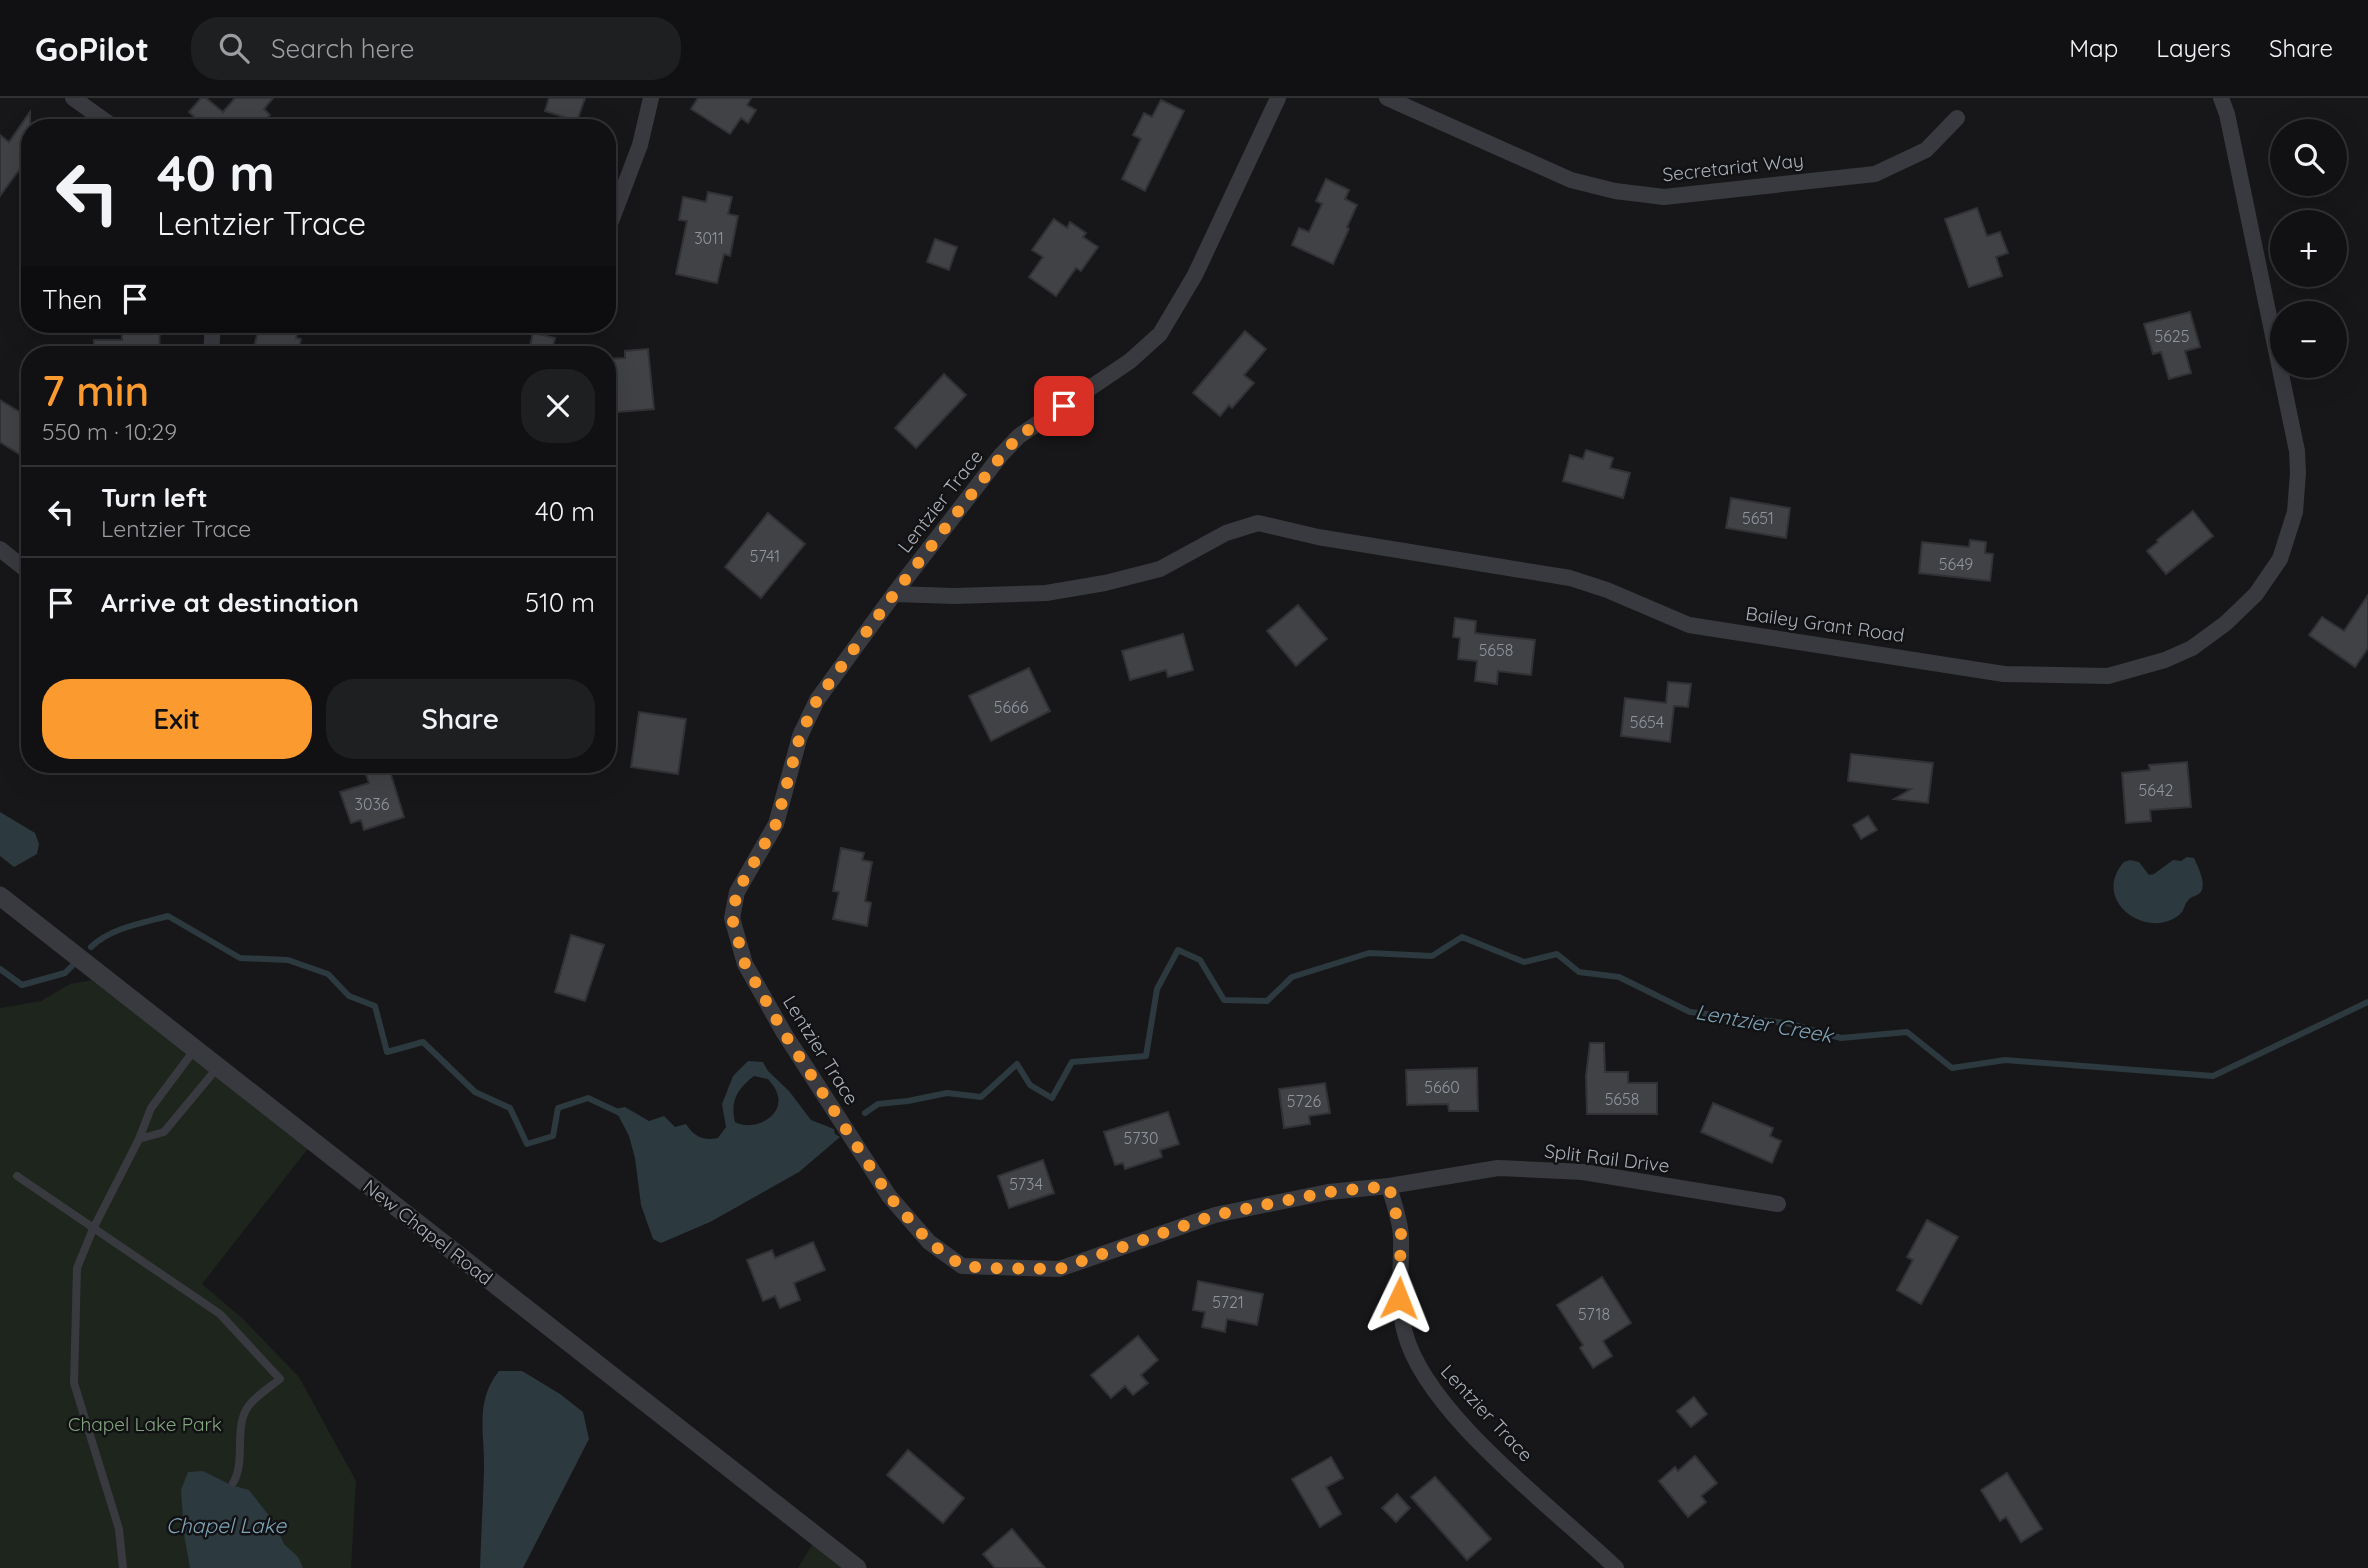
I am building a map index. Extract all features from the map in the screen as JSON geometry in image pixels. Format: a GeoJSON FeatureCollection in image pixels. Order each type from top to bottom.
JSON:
{"type":"FeatureCollection","features":[{"type":"Feature","properties":{"kind":"street"},"geometry":{"type":"LineString","coordinates":[[73,98],[102,119]]}},
{"type":"Feature","properties":{"kind":"street"},"geometry":{"type":"LineString","coordinates":[[616,208],[640,145],[651,98]]}},
{"type":"Feature","properties":{"kind":"street","name":"Lentzier Trace"},"geometry":{"type":"LineString","coordinates":[[1278,98],[1195,275],[1160,334],[1130,361],[1019,436],[894,594],[817,700],[800,736],[776,824],[737,892],[732,918],[751,976],[784,1033],[889,1196],[929,1242],[962,1266],[1059,1269],[1215,1215],[1328,1192],[1389,1186],[1401,1234],[1399,1298],[1405,1334],[1419,1370],[1444,1403],[1486,1448],[1616,1568]]}},
{"type":"Feature","properties":{"kind":"street","name":"Secretariat Way"},"geometry":{"type":"LineString","coordinates":[[1387,98],[1571,180],[1615,191],[1664,197],[1875,174],[1926,150],[1957,117]]}},
{"type":"Feature","properties":{"kind":"street","name":"Bailey Grant Road"},"geometry":{"type":"LineString","coordinates":[[894,594],[954,596],[1046,593],[1105,583],[1160,569],[1226,533],[1258,523],[1318,537],[1570,578],[1607,590],[1689,625],[2004,674],[2108,676],[2165,660],[2192,648],[2226,623],[2256,594],[2280,559],[2295,512],[2297,451],[2227,114],[2221,98]]}},
{"type":"Feature","properties":{"kind":"street"},"geometry":{"type":"LineString","coordinates":[[0,549],[21,566]]}},
{"type":"Feature","properties":{"kind":"street","name":"New Chapel Road"},"geometry":{"type":"LineString","coordinates":[[0,895],[857,1568]]}},
{"type":"Feature","properties":{"kind":"street","name":"Split Rail Drive"},"geometry":{"type":"LineString","coordinates":[[1389,1186],[1498,1168],[1583,1172],[1778,1204]]}},
{"type":"Feature","properties":{"kind":"lane"},"geometry":{"type":"LineString","coordinates":[[122,1568],[119,1529],[74,1382],[78,1268],[93,1229],[139,1139],[151,1108],[195,1049]]}},
{"type":"Feature","properties":{"kind":"lane"},"geometry":{"type":"LineString","coordinates":[[139,1139],[164,1132],[218,1067]]}},
{"type":"Feature","properties":{"kind":"lane"},"geometry":{"type":"LineString","coordinates":[[17,1177],[220,1314],[280,1379],[249,1405],[242,1422],[241,1453],[237,1477],[233,1483]]}},
{"type":"Feature","properties":{"kind":"green space","name":"Chapel Lake Park"},"geometry":{"type":"Polygon","coordinates":[[[92,980],[310,1146],[202,1284],[242,1318],[299,1377],[356,1481],[351,1568],[0,1568],[0,1008],[41,1001],[70,984],[92,980]]]}},
{"type":"Feature","properties":{"kind":"green space"},"geometry":{"type":"Polygon","coordinates":[[[818,1535],[859,1568],[798,1568],[818,1535]]]}},
{"type":"Feature","properties":{"kind":"water"},"geometry":{"type":"Polygon","coordinates":[[[0,812],[35,833],[39,844],[37,854],[14,867],[0,856],[0,812]]]}},
{"type":"Feature","properties":{"kind":"water"},"geometry":{"type":"Polygon","coordinates":[[[2187,857],[2194,858],[2203,885],[2200,893],[2188,900],[2179,915],[2166,922],[2152,923],[2139,920],[2118,902],[2114,890],[2115,876],[2124,862],[2139,862],[2149,875],[2173,860],[2181,861],[2187,857]]]}},
{"type":"Feature","properties":{"kind":"water"},"geometry":{"type":"Polygon","coordinates":[[[748,1061],[763,1062],[811,1120],[834,1129],[835,1134],[840,1137],[799,1172],[710,1222],[661,1243],[653,1239],[641,1205],[635,1158],[629,1136],[615,1109],[625,1107],[649,1121],[664,1116],[675,1127],[686,1124],[700,1137],[718,1138],[726,1127],[722,1104],[733,1076],[748,1061]],[[754,1076],[739,1091],[733,1108],[735,1122],[742,1125],[758,1124],[777,1109],[776,1089],[768,1079],[754,1076]]]}},
{"type":"Feature","properties":{"kind":"water"},"geometry":{"type":"Polygon","coordinates":[[[499,1371],[522,1371],[560,1394],[583,1412],[589,1439],[523,1568],[480,1568],[484,1470],[482,1419],[486,1395],[499,1371]]]}},
{"type":"Feature","properties":{"kind":"water","name":"Chapel Lake"},"geometry":{"type":"Polygon","coordinates":[[[203,1471],[231,1485],[249,1490],[274,1522],[284,1544],[298,1557],[303,1568],[190,1568],[181,1490],[188,1472],[203,1471]]]}},
{"type":"Feature","properties":{"kind":"building"},"geometry":{"type":"Polygon","coordinates":[[[201,98],[206,98],[223,112],[235,98],[273,98],[264,109],[270,115],[267,119],[196,119],[189,112],[201,98]]]}},
{"type":"Feature","properties":{"kind":"building"},"geometry":{"type":"Polygon","coordinates":[[[549,98],[585,98],[578,119],[545,111],[549,98]]]}},
{"type":"Feature","properties":{"kind":"building"},"geometry":{"type":"Polygon","coordinates":[[[698,98],[751,98],[747,105],[756,110],[748,123],[741,118],[730,134],[691,109],[698,98]]]}},
{"type":"Feature","properties":{"kind":"building"},"geometry":{"type":"Polygon","coordinates":[[[1161,100],[1184,111],[1145,191],[1122,179],[1141,139],[1133,135],[1144,113],[1152,117],[1161,100]]]}},
{"type":"Feature","properties":{"kind":"building"},"geometry":{"type":"Polygon","coordinates":[[[21,125],[21,167],[0,196],[0,135],[9,142],[21,125]]]}},
{"type":"Feature","properties":{"kind":"building"},"geometry":{"type":"Polygon","coordinates":[[[1326,179],[1349,190],[1345,199],[1357,205],[1333,264],[1292,245],[1299,228],[1309,232],[1322,204],[1316,201],[1326,179]]]}},
{"type":"Feature","properties":{"kind":"building"},"geometry":{"type":"Polygon","coordinates":[[[708,192],[732,197],[728,214],[738,216],[730,256],[724,254],[717,283],[676,274],[687,221],[679,220],[683,197],[706,202],[708,192]]]}},
{"type":"Feature","properties":{"kind":"building"},"geometry":{"type":"Polygon","coordinates":[[[1977,208],[1987,236],[2000,232],[2008,253],[1996,257],[2002,276],[1969,287],[1945,219],[1977,208]]]}},
{"type":"Feature","properties":{"kind":"building"},"geometry":{"type":"Polygon","coordinates":[[[1054,219],[1067,228],[1070,222],[1086,233],[1083,237],[1098,247],[1081,271],[1076,268],[1056,296],[1029,277],[1043,257],[1032,250],[1054,219]]]}},
{"type":"Feature","properties":{"kind":"building"},"geometry":{"type":"Polygon","coordinates":[[[935,239],[957,247],[949,270],[927,262],[935,239]]]}},
{"type":"Feature","properties":{"kind":"building"},"geometry":{"type":"Polygon","coordinates":[[[2190,312],[2200,347],[2185,351],[2191,373],[2169,379],[2161,352],[2153,354],[2144,324],[2190,312]]]}},
{"type":"Feature","properties":{"kind":"building"},"geometry":{"type":"Polygon","coordinates":[[[1245,331],[1266,349],[1244,375],[1254,383],[1232,408],[1229,405],[1220,416],[1193,393],[1245,331]]]}},
{"type":"Feature","properties":{"kind":"building"},"geometry":{"type":"Polygon","coordinates":[[[122,333],[160,333],[159,346],[94,346],[94,340],[122,340],[122,333]]]}},
{"type":"Feature","properties":{"kind":"building"},"geometry":{"type":"Polygon","coordinates":[[[258,333],[297,333],[296,338],[301,339],[299,346],[254,346],[258,333]]]}},
{"type":"Feature","properties":{"kind":"building"},"geometry":{"type":"Polygon","coordinates":[[[533,333],[555,338],[553,346],[530,346],[533,333]]]}},
{"type":"Feature","properties":{"kind":"building"},"geometry":{"type":"Polygon","coordinates":[[[648,349],[654,409],[616,412],[616,358],[625,358],[625,351],[648,349]]]}},
{"type":"Feature","properties":{"kind":"building"},"geometry":{"type":"Polygon","coordinates":[[[944,374],[966,395],[916,448],[895,428],[944,374]]]}},
{"type":"Feature","properties":{"kind":"building"},"geometry":{"type":"Polygon","coordinates":[[[0,400],[21,413],[21,455],[0,442],[0,400]]]}},
{"type":"Feature","properties":{"kind":"building"},"geometry":{"type":"Polygon","coordinates":[[[1586,450],[1613,458],[1610,468],[1630,473],[1623,498],[1563,481],[1570,455],[1583,459],[1586,450]]]}},
{"type":"Feature","properties":{"kind":"building"},"geometry":{"type":"Polygon","coordinates":[[[1731,498],[1790,508],[1786,538],[1726,528],[1731,498]]]}},
{"type":"Feature","properties":{"kind":"building"},"geometry":{"type":"Polygon","coordinates":[[[2193,511],[2213,536],[2166,574],[2147,551],[2193,511]]]}},
{"type":"Feature","properties":{"kind":"building"},"geometry":{"type":"Polygon","coordinates":[[[768,513],[805,544],[761,598],[725,567],[768,513]]]}},
{"type":"Feature","properties":{"kind":"building"},"geometry":{"type":"Polygon","coordinates":[[[1970,540],[1986,542],[1985,553],[1993,554],[1990,581],[1919,573],[1922,542],[1969,547],[1970,540]]]}},
{"type":"Feature","properties":{"kind":"building"},"geometry":{"type":"Polygon","coordinates":[[[2368,595],[2368,648],[2355,667],[2309,635],[2322,617],[2344,631],[2368,595]]]}},
{"type":"Feature","properties":{"kind":"building"},"geometry":{"type":"Polygon","coordinates":[[[1298,605],[1327,639],[1296,666],[1267,631],[1298,605]]]}},
{"type":"Feature","properties":{"kind":"building"},"geometry":{"type":"Polygon","coordinates":[[[1455,618],[1476,621],[1475,633],[1535,640],[1531,675],[1498,671],[1497,684],[1475,681],[1477,661],[1458,659],[1460,638],[1453,637],[1455,618]]]}},
{"type":"Feature","properties":{"kind":"building"},"geometry":{"type":"Polygon","coordinates":[[[1183,634],[1193,670],[1168,677],[1166,670],[1130,680],[1122,651],[1183,634]]]}},
{"type":"Feature","properties":{"kind":"building"},"geometry":{"type":"Polygon","coordinates":[[[1029,668],[1050,711],[991,741],[969,696],[1029,668]]]}},
{"type":"Feature","properties":{"kind":"building"},"geometry":{"type":"Polygon","coordinates":[[[1668,682],[1691,684],[1688,707],[1674,706],[1670,742],[1621,736],[1625,698],[1666,703],[1668,682]]]}},
{"type":"Feature","properties":{"kind":"building"},"geometry":{"type":"Polygon","coordinates":[[[639,712],[686,719],[678,774],[631,767],[639,712]]]}},
{"type":"Feature","properties":{"kind":"building"},"geometry":{"type":"Polygon","coordinates":[[[1851,754],[1933,763],[1928,803],[1894,799],[1911,789],[1848,781],[1851,754]]]}},
{"type":"Feature","properties":{"kind":"building"},"geometry":{"type":"Polygon","coordinates":[[[2187,762],[2191,807],[2150,810],[2151,821],[2126,823],[2122,773],[2150,770],[2149,765],[2187,762]]]}},
{"type":"Feature","properties":{"kind":"building"},"geometry":{"type":"Polygon","coordinates":[[[366,773],[390,773],[404,817],[364,830],[361,820],[351,823],[340,792],[369,783],[366,773]]]}},
{"type":"Feature","properties":{"kind":"building"},"geometry":{"type":"Polygon","coordinates":[[[1868,816],[1877,830],[1861,839],[1853,825],[1868,816]]]}},
{"type":"Feature","properties":{"kind":"building"},"geometry":{"type":"Polygon","coordinates":[[[841,848],[864,853],[862,860],[872,862],[865,901],[871,903],[867,926],[833,919],[839,892],[833,891],[841,848]]]}},
{"type":"Feature","properties":{"kind":"building"},"geometry":{"type":"Polygon","coordinates":[[[571,935],[604,945],[585,1001],[555,992],[571,935]]]}},
{"type":"Feature","properties":{"kind":"building"},"geometry":{"type":"Polygon","coordinates":[[[1590,1043],[1604,1043],[1605,1072],[1628,1072],[1628,1083],[1657,1083],[1657,1114],[1587,1114],[1586,1076],[1590,1043]]]}},
{"type":"Feature","properties":{"kind":"building"},"geometry":{"type":"Polygon","coordinates":[[[1477,1068],[1478,1111],[1449,1111],[1448,1104],[1407,1105],[1406,1070],[1477,1068]]]}},
{"type":"Feature","properties":{"kind":"building"},"geometry":{"type":"Polygon","coordinates":[[[1325,1083],[1330,1113],[1309,1116],[1310,1124],[1284,1128],[1279,1089],[1325,1083]]]}},
{"type":"Feature","properties":{"kind":"building"},"geometry":{"type":"Polygon","coordinates":[[[1713,1103],[1773,1128],[1770,1136],[1781,1141],[1772,1163],[1701,1132],[1713,1103]]]}},
{"type":"Feature","properties":{"kind":"building"},"geometry":{"type":"Polygon","coordinates":[[[1168,1112],[1179,1144],[1160,1150],[1162,1157],[1125,1169],[1123,1163],[1115,1165],[1104,1132],[1168,1112]]]}},
{"type":"Feature","properties":{"kind":"building"},"geometry":{"type":"Polygon","coordinates":[[[1043,1160],[1054,1193],[1009,1208],[998,1176],[1043,1160]]]}},
{"type":"Feature","properties":{"kind":"building"},"geometry":{"type":"Polygon","coordinates":[[[1927,1220],[1958,1237],[1921,1304],[1897,1290],[1913,1260],[1907,1257],[1927,1220]]]}},
{"type":"Feature","properties":{"kind":"building"},"geometry":{"type":"Polygon","coordinates":[[[813,1242],[825,1270],[794,1283],[800,1300],[780,1308],[775,1296],[763,1301],[747,1260],[772,1250],[775,1258],[813,1242]]]}},
{"type":"Feature","properties":{"kind":"building"},"geometry":{"type":"Polygon","coordinates":[[[1602,1277],[1631,1323],[1603,1341],[1612,1356],[1593,1368],[1580,1348],[1583,1345],[1557,1305],[1602,1277]]]}},
{"type":"Feature","properties":{"kind":"building"},"geometry":{"type":"Polygon","coordinates":[[[1198,1281],[1263,1294],[1257,1325],[1227,1319],[1225,1332],[1202,1327],[1205,1312],[1193,1310],[1198,1281]]]}},
{"type":"Feature","properties":{"kind":"building"},"geometry":{"type":"Polygon","coordinates":[[[1138,1336],[1158,1360],[1141,1375],[1148,1383],[1133,1395],[1125,1386],[1111,1398],[1091,1375],[1138,1336]]]}},
{"type":"Feature","properties":{"kind":"building"},"geometry":{"type":"Polygon","coordinates":[[[1694,1397],[1707,1414],[1691,1427],[1677,1411],[1694,1397]]]}},
{"type":"Feature","properties":{"kind":"building"},"geometry":{"type":"Polygon","coordinates":[[[908,1450],[964,1498],[943,1523],[887,1475],[908,1450]]]}},
{"type":"Feature","properties":{"kind":"building"},"geometry":{"type":"Polygon","coordinates":[[[1695,1456],[1717,1483],[1701,1496],[1706,1502],[1688,1517],[1659,1481],[1675,1467],[1678,1471],[1695,1456]]]}},
{"type":"Feature","properties":{"kind":"building"},"geometry":{"type":"Polygon","coordinates":[[[1331,1457],[1343,1478],[1326,1487],[1341,1514],[1320,1527],[1292,1479],[1331,1457]]]}},
{"type":"Feature","properties":{"kind":"building"},"geometry":{"type":"Polygon","coordinates":[[[2007,1473],[2042,1529],[2021,1542],[2006,1517],[2000,1521],[1981,1490],[2007,1473]]]}},
{"type":"Feature","properties":{"kind":"building"},"geometry":{"type":"Polygon","coordinates":[[[1435,1477],[1491,1539],[1467,1560],[1411,1497],[1435,1477]]]}},
{"type":"Feature","properties":{"kind":"building"},"geometry":{"type":"Polygon","coordinates":[[[1397,1494],[1410,1508],[1396,1522],[1382,1508],[1397,1494]]]}},
{"type":"Feature","properties":{"kind":"building"},"geometry":{"type":"Polygon","coordinates":[[[1012,1529],[1045,1568],[995,1568],[983,1554],[1012,1529]]]}},
{"type":"Feature","properties":{"kind":"waterway","name":"Lentzier Creek"},"geometry":{"type":"LineString","coordinates":[[91,947],[117,931],[168,916],[240,958],[288,960],[328,974],[349,996],[375,1006],[387,1052],[423,1042],[475,1092],[510,1108],[527,1144],[553,1136],[558,1108],[588,1098],[620,1113]]}},
{"type":"Feature","properties":{"kind":"waterway","name":"Lentzier Creek"},"geometry":{"type":"LineString","coordinates":[[865,1113],[878,1104],[947,1093],[981,1097],[1017,1064],[1030,1085],[1052,1098],[1072,1062],[1146,1056],[1157,989],[1178,950],[1200,960],[1224,1000],[1267,1001],[1292,977],[1369,953],[1432,956],[1462,937],[1524,962],[1557,954],[1579,972],[1619,977],[1690,1012],[1787,1023],[1841,1038],[1907,1032],[1952,1068],[2005,1060],[2213,1076],[2368,1002]]}},
{"type":"Feature","properties":{"kind":"waterway","name":"Lentzier Creek"},"geometry":{"type":"LineString","coordinates":[[0,969],[22,985],[65,973],[74,964]]}},
{"type":"Feature","properties":{"kind":"route"},"geometry":{"type":"LineString","coordinates":[[1064,406],[1019,436],[1002,455],[894,594],[817,700],[800,736],[776,824],[737,892],[732,918],[745,964],[784,1033],[889,1196],[929,1242],[962,1266],[1059,1269],[1215,1215],[1328,1192],[1389,1186],[1401,1234],[1399,1298]]}}]}
